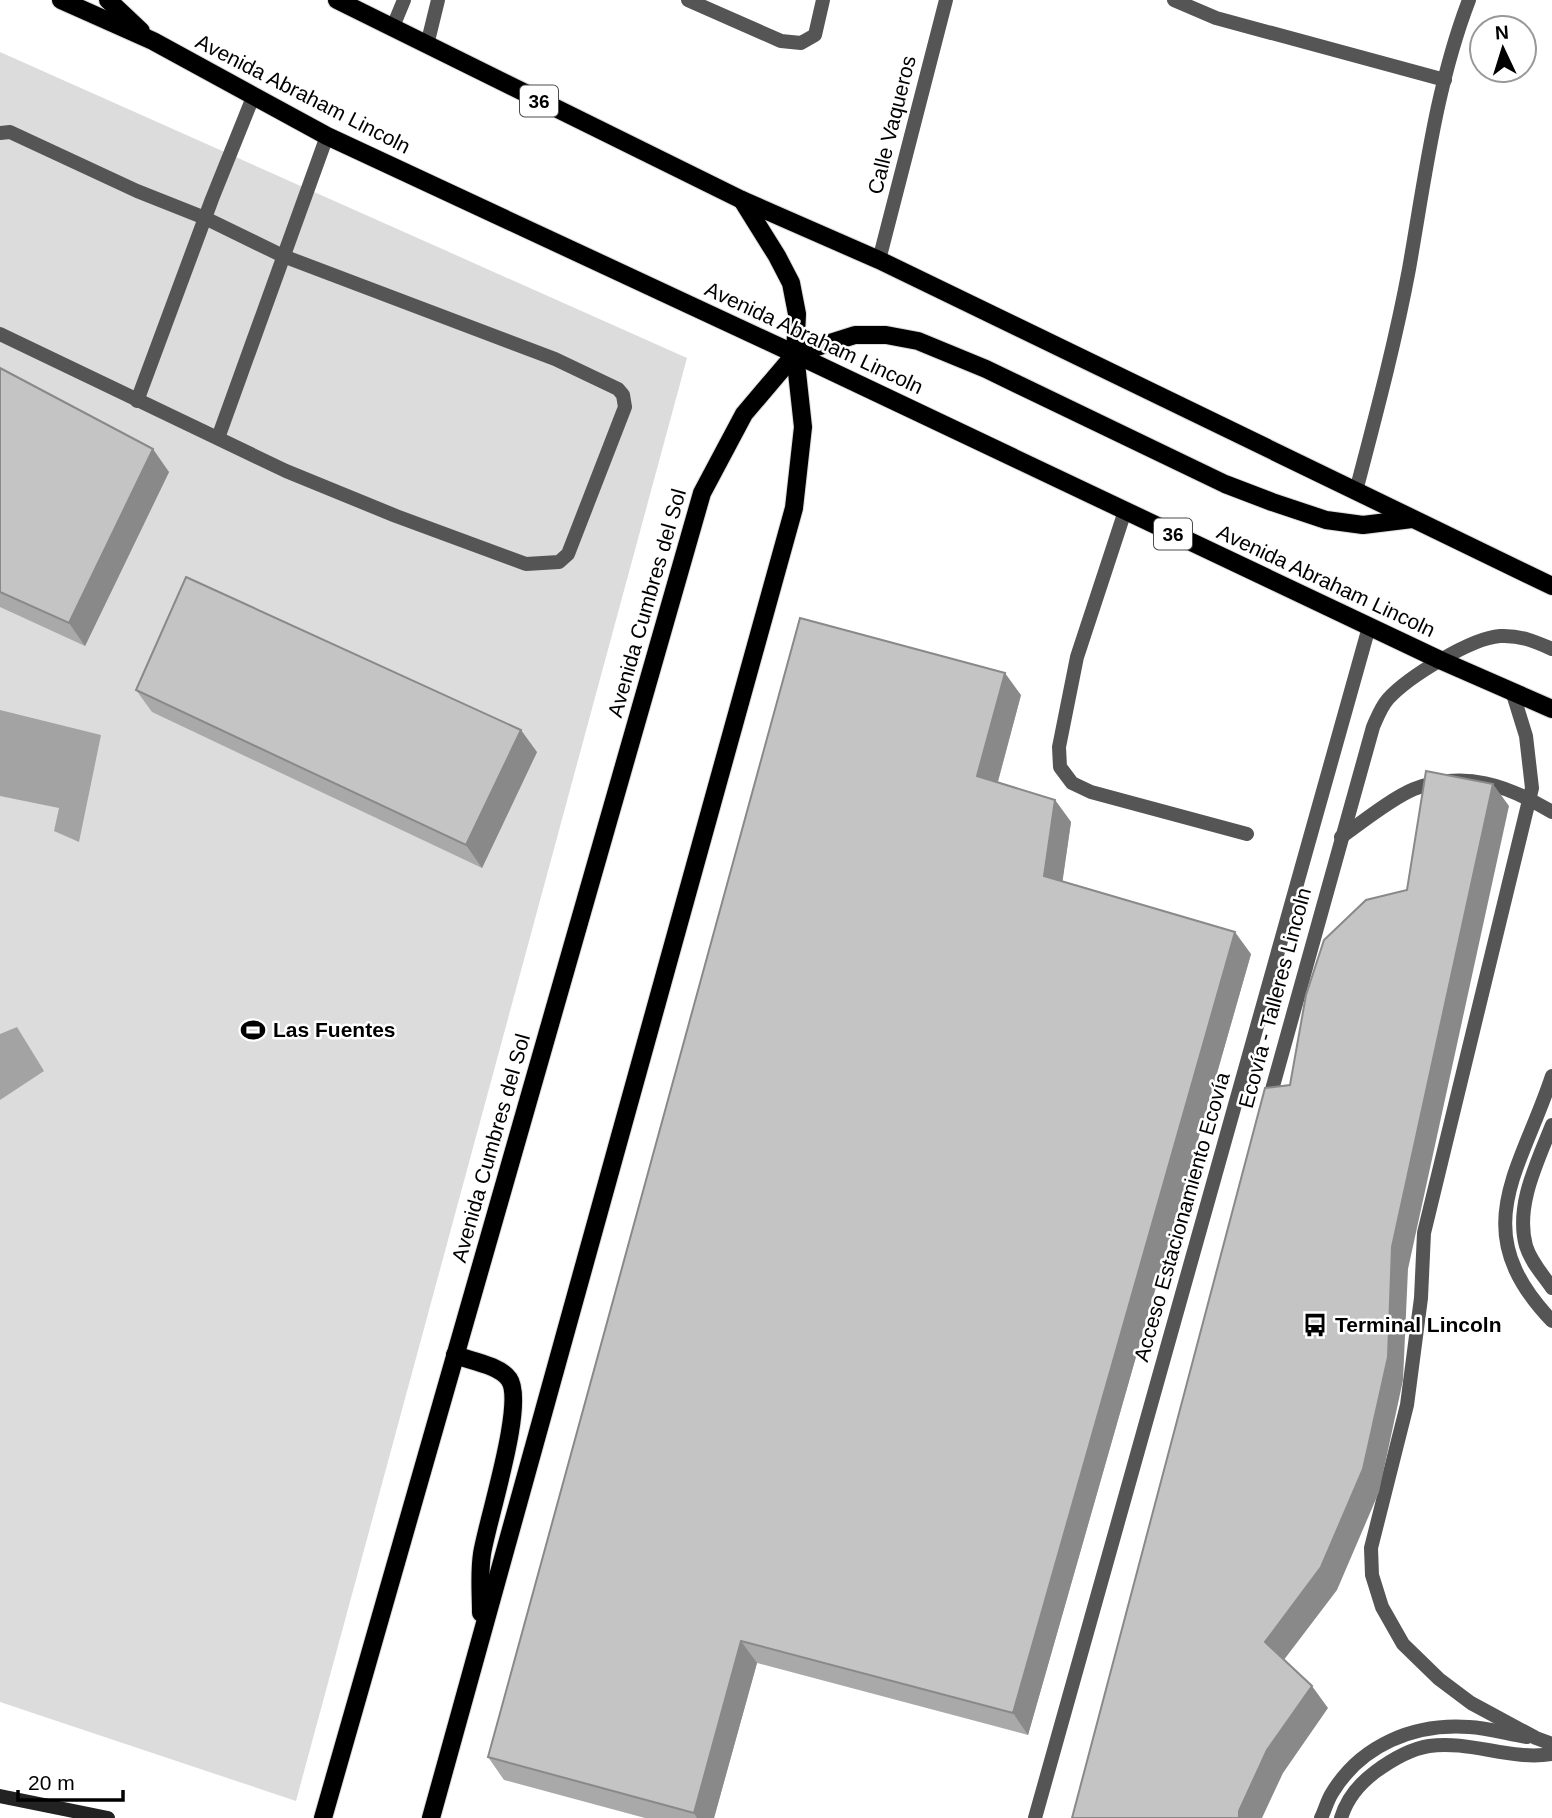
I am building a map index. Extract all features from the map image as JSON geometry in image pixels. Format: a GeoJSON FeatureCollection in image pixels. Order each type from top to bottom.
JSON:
{"type":"FeatureCollection","features":[{"type":"Feature","properties":{"kind":"main road","name":"Avenida Abraham Lincoln"},"geometry":{"type":"LineString","coordinates":[[61,0],[153,41],[327,136],[795,354],[1369,627],[1552,709]]}},
{"type":"Feature","properties":{"kind":"main road"},"geometry":{"type":"LineString","coordinates":[[108,0],[153,41]]}},
{"type":"Feature","properties":{"kind":"main road","name":"36"},"geometry":{"type":"LineString","coordinates":[[337,0],[742,200],[879,260],[1552,586]]}},
{"type":"Feature","properties":{"kind":"main road"},"geometry":{"type":"LineString","coordinates":[[431,1818],[794,508],[803,427],[795,354],[797,314],[791,283],[742,200]]}},
{"type":"Feature","properties":{"kind":"main road"},"geometry":{"type":"LineString","coordinates":[[795,354],[855,335],[886,335],[918,341],[986,369],[1225,484],[1272,502],[1326,520],[1363,525],[1412,519]]}},
{"type":"Feature","properties":{"kind":"main road","name":"Avenida Cumbres del Sol"},"geometry":{"type":"LineString","coordinates":[[323,1818],[702,493],[744,414],[795,354]]}},
{"type":"Feature","properties":{"kind":"main road"},"geometry":{"type":"LineString","coordinates":[[456,1355],[496,1369],[509,1379],[514,1392],[513,1419],[482,1555],[481,1638]]}},
{"type":"Feature","properties":{"kind":"main road"},"geometry":{"type":"LineString","coordinates":[[0,1796],[108,1818]]}},
{"type":"Feature","properties":{"kind":"street"},"geometry":{"type":"LineString","coordinates":[[392,29],[404,0]]}},
{"type":"Feature","properties":{"kind":"street"},"geometry":{"type":"LineString","coordinates":[[427,46],[438,0]]}},
{"type":"Feature","properties":{"kind":"street"},"geometry":{"type":"LineString","coordinates":[[688,0],[781,41],[801,43],[815,35],[823,0]]}},
{"type":"Feature","properties":{"kind":"street","name":"Calle Vaqueros"},"geometry":{"type":"LineString","coordinates":[[879,260],[946,0]]}},
{"type":"Feature","properties":{"kind":"street"},"geometry":{"type":"LineString","coordinates":[[1174,0],[1216,18],[1445,80]]}},
{"type":"Feature","properties":{"kind":"street"},"geometry":{"type":"LineString","coordinates":[[1356,491],[1390,362],[1437,108],[1469,0]]}},
{"type":"Feature","properties":{"kind":"street"},"geometry":{"type":"LineString","coordinates":[[137,401],[253,97]]}},
{"type":"Feature","properties":{"kind":"street"},"geometry":{"type":"LineString","coordinates":[[0,133],[10,132],[137,191],[205,218],[283,256],[555,359],[609,383],[623,395],[625,407],[568,554],[559,562],[526,564],[396,516],[286,471],[0,334]]}},
{"type":"Feature","properties":{"kind":"street"},"geometry":{"type":"LineString","coordinates":[[218,438],[327,136]]}},
{"type":"Feature","properties":{"kind":"street"},"geometry":{"type":"LineString","coordinates":[[1125,511],[1077,657],[1059,747],[1060,766],[1072,783],[1091,792],[1247,835]]}},
{"type":"Feature","properties":{"kind":"street","name":"Acceso Estacionamiento Ecovía"},"geometry":{"type":"LineString","coordinates":[[1035,1818],[1369,627]]}},
{"type":"Feature","properties":{"kind":"street","name":"Ecovía - Talleres Lincoln"},"geometry":{"type":"LineString","coordinates":[[1264,1119],[1341,837],[1380,711],[1388,699],[1440,660],[1474,642],[1499,636],[1526,637],[1552,649]]}},
{"type":"Feature","properties":{"kind":"street"},"geometry":{"type":"LineString","coordinates":[[1512,691],[1526,736],[1532,788],[1424,1233],[1422,1298],[1407,1405],[1371,1548],[1372,1575],[1382,1607],[1404,1644],[1439,1679],[1471,1703],[1552,1744]]}},
{"type":"Feature","properties":{"kind":"street"},"geometry":{"type":"LineString","coordinates":[[1341,837],[1412,790],[1444,781],[1476,780],[1515,792],[1552,812]]}},
{"type":"Feature","properties":{"kind":"street"},"geometry":{"type":"LineString","coordinates":[[1552,1076],[1541,1110],[1512,1178],[1504,1221],[1506,1247],[1518,1275],[1538,1306],[1552,1321]]}},
{"type":"Feature","properties":{"kind":"street"},"geometry":{"type":"LineString","coordinates":[[1552,1125],[1526,1196],[1523,1225],[1530,1254],[1552,1289]]}},
{"type":"Feature","properties":{"kind":"street"},"geometry":{"type":"LineString","coordinates":[[1321,1818],[1332,1793],[1359,1759],[1379,1744],[1410,1732],[1439,1726],[1471,1727],[1536,1738],[1552,1737]]}},
{"type":"Feature","properties":{"kind":"street"},"geometry":{"type":"LineString","coordinates":[[1341,1818],[1345,1802],[1365,1779],[1391,1760],[1427,1746],[1534,1757],[1552,1754]]}},
{"type":"Feature","properties":{"kind":"shaded area","name":"Las Fuentes"},"geometry":{"type":"Polygon","coordinates":[[[0,52],[687,358],[296,1801],[0,1702],[0,52]]]}},
{"type":"Feature","properties":{"kind":"shaded area"},"geometry":{"type":"Polygon","coordinates":[[[0,710],[101,735],[79,842],[54,831],[59,808],[0,796],[0,710]]]}},
{"type":"Feature","properties":{"kind":"shaded area"},"geometry":{"type":"Polygon","coordinates":[[[17,1027],[44,1071],[0,1100],[0,1034],[17,1027]]]}},
{"type":"Feature","properties":{"kind":"building"},"geometry":{"type":"Polygon","coordinates":[[[0,368],[153,449],[69,623],[0,592],[0,368]]]}},
{"type":"Feature","properties":{"kind":"building"},"geometry":{"type":"Polygon","coordinates":[[[186,577],[521,730],[466,845],[136,690],[186,577]]]}},
{"type":"Feature","properties":{"kind":"building"},"geometry":{"type":"Polygon","coordinates":[[[800,618],[1005,673],[977,776],[1055,800],[1044,876],[1235,932],[1013,1713],[741,1641],[694,1813],[488,1757],[800,618]]]}},
{"type":"Feature","properties":{"kind":"building","name":"Terminal Lincoln"},"geometry":{"type":"Polygon","coordinates":[[[1426,771],[1493,784],[1392,1247],[1388,1357],[1363,1469],[1321,1567],[1265,1642],[1312,1686],[1267,1750],[1239,1811],[1239,1818],[1072,1818],[1265,1088],[1290,1085],[1306,995],[1324,940],[1366,900],[1407,890],[1426,771]]]}},
{"type":"Feature","properties":{"kind":"place","name":"Las Fuentes"},"geometry":{"type":"Point","coordinates":[253,1030]}},
{"type":"Feature","properties":{"kind":"place","name":"Terminal Lincoln"},"geometry":{"type":"Point","coordinates":[1315,1325]}}]}
